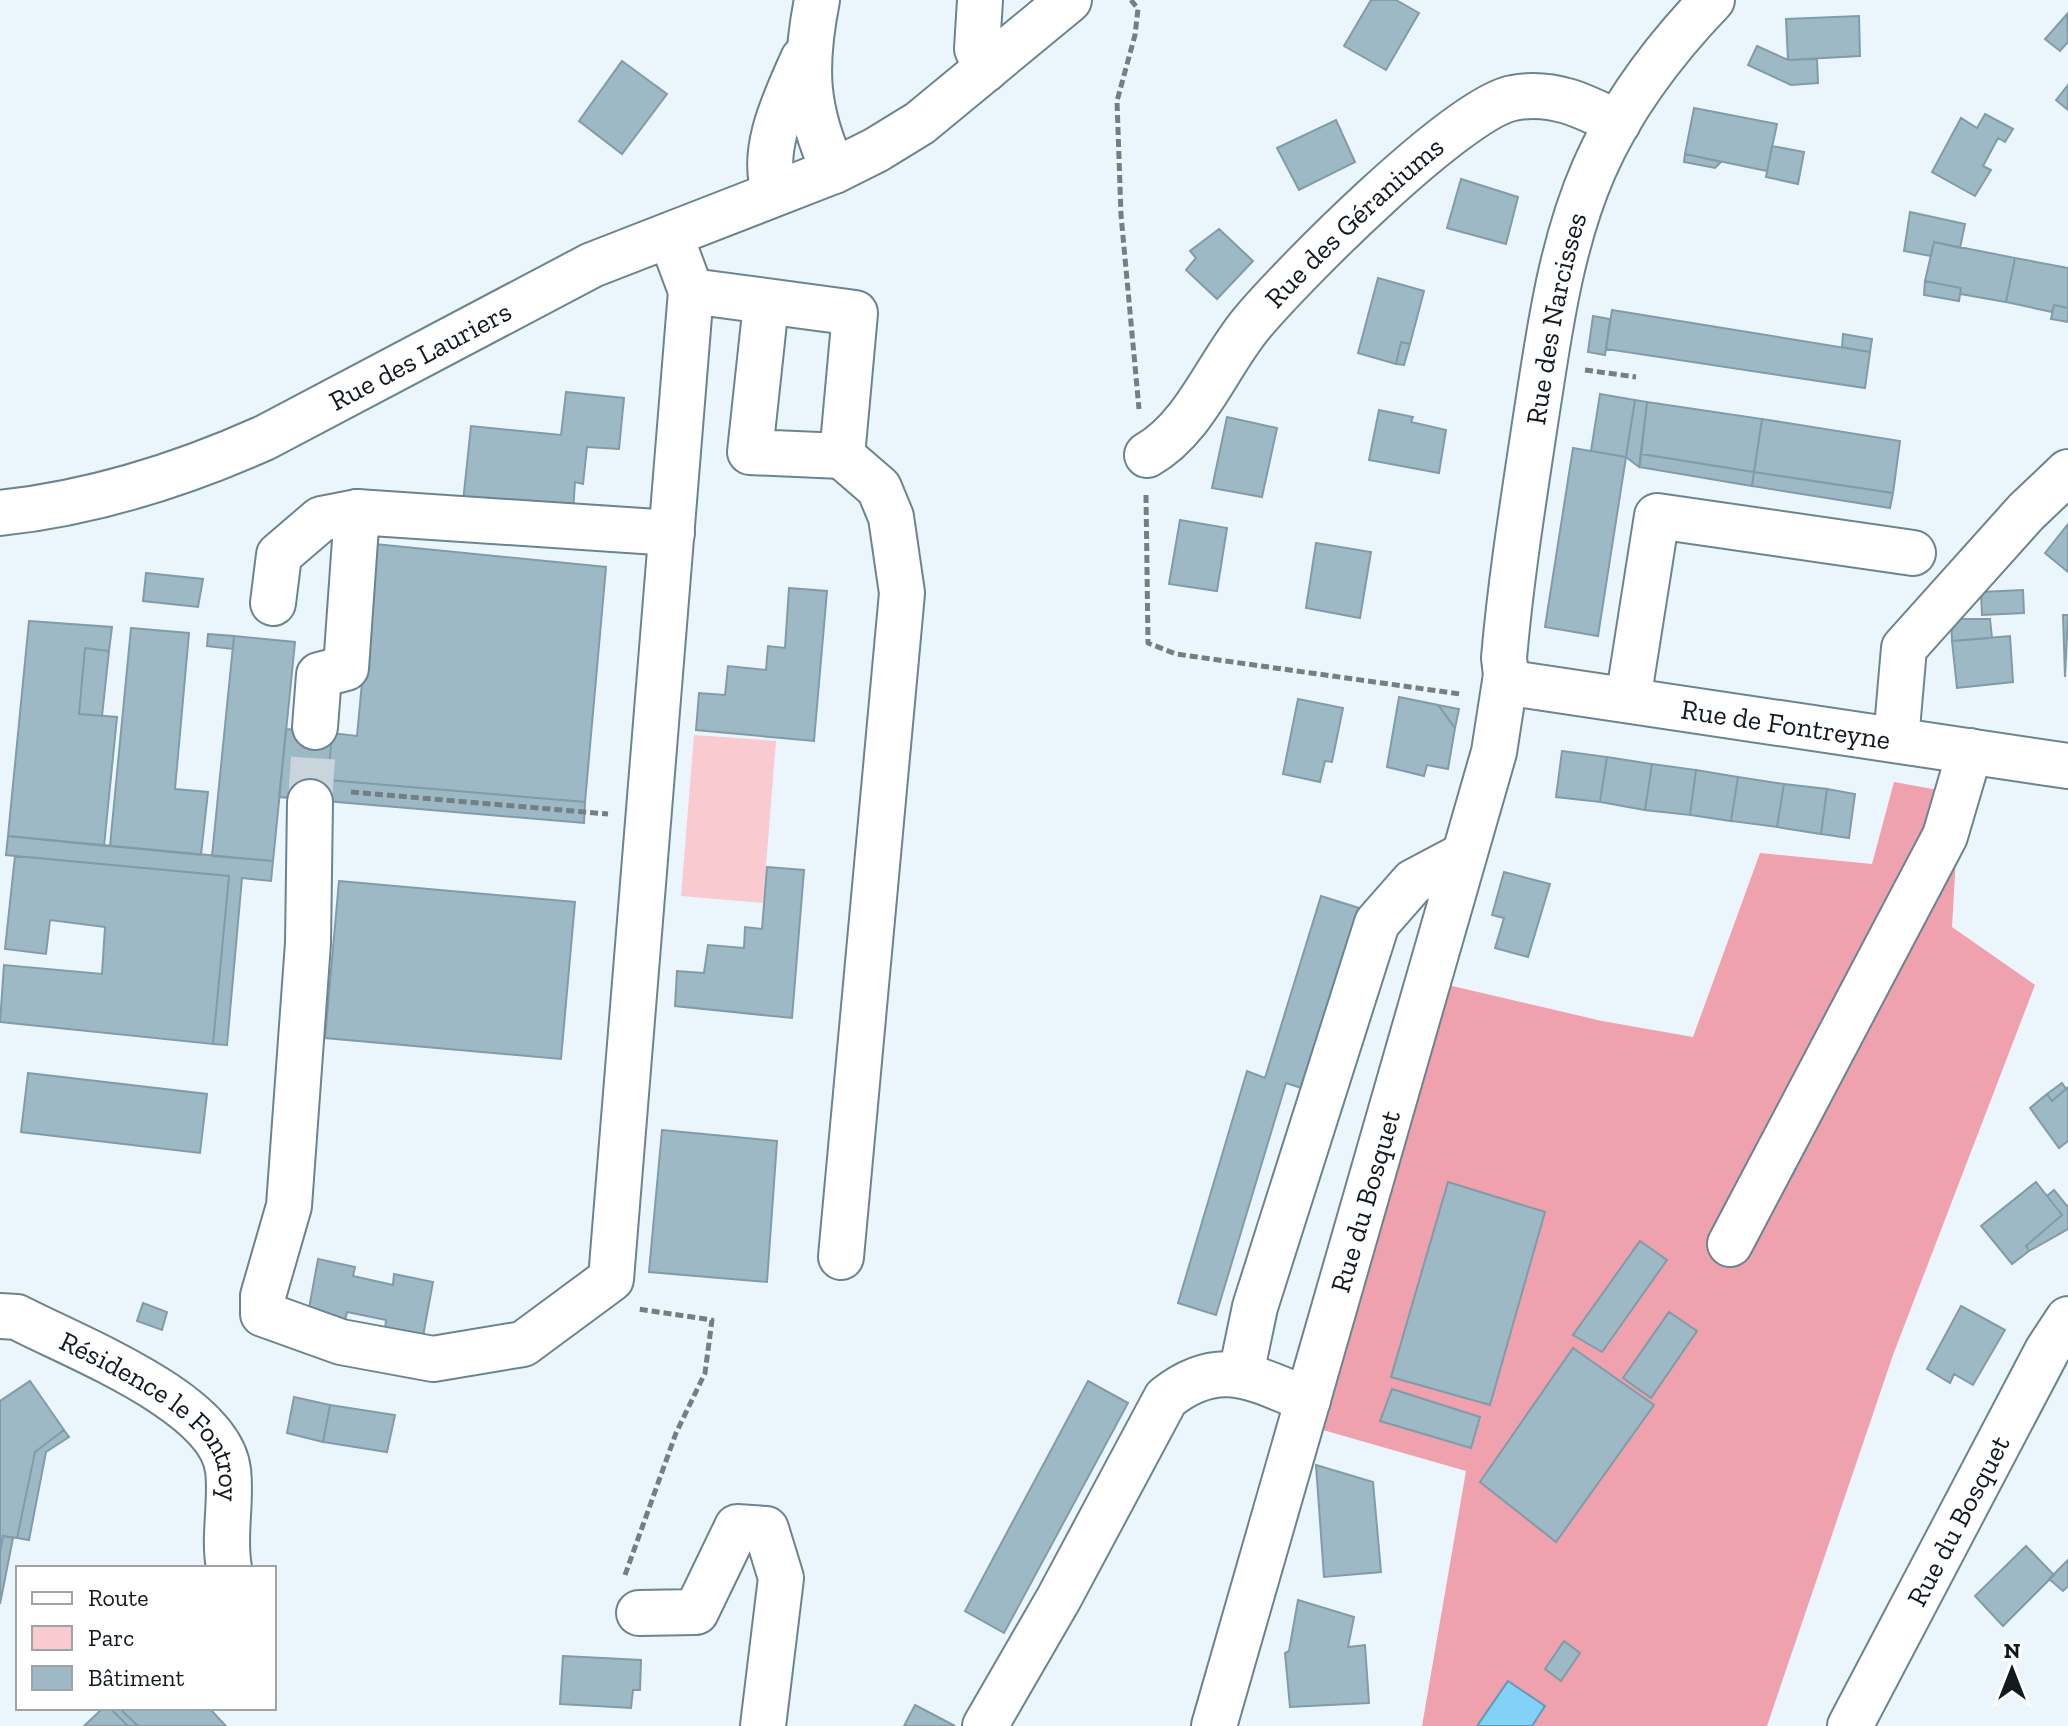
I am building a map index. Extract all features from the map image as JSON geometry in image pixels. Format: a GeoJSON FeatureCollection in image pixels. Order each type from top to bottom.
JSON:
{"type":"FeatureCollection","features":[{"type":"Feature","properties":{"kind":"street"},"geometry":{"type":"LineString","coordinates":[[775,193],[768,175],[775,134],[807,50],[817,0]]}},
{"type":"Feature","properties":{"kind":"street"},"geometry":{"type":"LineString","coordinates":[[980,0],[977,49],[986,69]]}},
{"type":"Feature","properties":{"kind":"street","name":"Rue des Lauriers"},"geometry":{"type":"LineString","coordinates":[[0,513],[110,494],[211,462],[264,438],[592,265],[834,171],[920,123],[1069,0]]}},
{"type":"Feature","properties":{"kind":"street","name":"Rue des Narcisses"},"geometry":{"type":"LineString","coordinates":[[1506,675],[1504,658],[1508,605],[1545,365],[1561,274],[1574,227],[1594,169],[1618,123],[1674,40],[1712,0]]}},
{"type":"Feature","properties":{"kind":"street"},"geometry":{"type":"LineString","coordinates":[[807,50],[808,93],[814,125],[834,171]]}},
{"type":"Feature","properties":{"kind":"street","name":"Rue des Géraniums"},"geometry":{"type":"LineString","coordinates":[[1147,455],[1171,441],[1252,323],[1297,274],[1399,177],[1476,114],[1512,98],[1545,97],[1573,100],[1618,123]]}},
{"type":"Feature","properties":{"kind":"street"},"geometry":{"type":"LineString","coordinates":[[325,797],[308,943],[289,1206],[263,1296],[263,1314],[341,1342],[433,1359],[523,1344],[611,1279],[691,291],[670,235]]}},
{"type":"Feature","properties":{"kind":"street"},"geometry":{"type":"LineString","coordinates":[[691,291],[766,304],[855,313],[842,456]]}},
{"type":"Feature","properties":{"kind":"street"},"geometry":{"type":"LineString","coordinates":[[766,304],[750,452],[842,456],[879,488],[891,517],[902,593],[841,1257]]}},
{"type":"Feature","properties":{"kind":"street"},"geometry":{"type":"LineString","coordinates":[[1896,740],[1904,648],[2016,523],[2068,472]]}},
{"type":"Feature","properties":{"kind":"street"},"geometry":{"type":"LineString","coordinates":[[273,603],[279,555],[321,519],[357,512],[672,533]]}},
{"type":"Feature","properties":{"kind":"street"},"geometry":{"type":"LineString","coordinates":[[315,727],[319,675],[346,668],[357,512]]}},
{"type":"Feature","properties":{"kind":"street"},"geometry":{"type":"LineString","coordinates":[[1628,700],[1657,516],[1913,553]]}},
{"type":"Feature","properties":{"kind":"street","name":"Rue de Fontreyne"},"geometry":{"type":"LineString","coordinates":[[1506,675],[1517,684],[2068,766]]}},
{"type":"Feature","properties":{"kind":"street","name":"Rue du Bosquet"},"geometry":{"type":"LineString","coordinates":[[1214,1726],[1494,752],[1506,675]]}},
{"type":"Feature","properties":{"kind":"street"},"geometry":{"type":"LineString","coordinates":[[1730,1244],[1945,836],[1970,751]]}},
{"type":"Feature","properties":{"kind":"street"},"geometry":{"type":"LineString","coordinates":[[1241,1374],[1255,1307],[1377,923],[1413,882],[1464,855]]}},
{"type":"Feature","properties":{"kind":"street","name":"Résidence le Fontroy"},"geometry":{"type":"LineString","coordinates":[[0,1316],[17,1317],[180,1401],[217,1437],[228,1469],[229,1566]]}},
{"type":"Feature","properties":{"kind":"street","name":"Rue du Bosquet"},"geometry":{"type":"LineString","coordinates":[[1850,1726],[2047,1351],[2068,1319]]}},
{"type":"Feature","properties":{"kind":"street"},"geometry":{"type":"LineString","coordinates":[[985,1726],[1059,1598],[1166,1398],[1185,1383],[1210,1374],[1241,1374],[1308,1400]]}},
{"type":"Feature","properties":{"kind":"street"},"geometry":{"type":"LineString","coordinates":[[639,1613],[696,1612],[737,1527],[766,1529],[781,1578],[763,1726]]}},
{"type":"Feature","properties":{"kind":"path"},"geometry":{"type":"LineString","coordinates":[[1545,365],[1636,377]]}},
{"type":"Feature","properties":{"kind":"path"},"geometry":{"type":"LineString","coordinates":[[1405,686],[1421,688]]}},
{"type":"Feature","properties":{"kind":"path"},"geometry":{"type":"LineString","coordinates":[[325,797],[589,813]]}},
{"type":"Feature","properties":{"kind":"path"},"geometry":{"type":"LineString","coordinates":[[611,1279],[607,1304],[712,1320],[705,1373],[676,1433],[612,1610],[639,1613]]}},
{"type":"Feature","properties":{"kind":"green space"},"geometry":{"type":"Polygon","coordinates":[[[694,735],[776,741],[763,903],[681,896],[694,735]]]}},
{"type":"Feature","properties":{"kind":"shaded area"},"geometry":{"type":"Polygon","coordinates":[[[1894,782],[1977,797],[1956,857],[1952,927],[2035,985],[1893,1355],[1767,1726],[1422,1726],[1466,1471],[1323,1430],[1448,985],[1602,1021],[1693,1037],[1760,853],[1872,864],[1894,782]]]}},
{"type":"Feature","properties":{"kind":"water"},"geometry":{"type":"Polygon","coordinates":[[[1508,1681],[1545,1706],[1532,1726],[1477,1726],[1508,1681]]]}},
{"type":"Feature","properties":{"kind":"building"},"geometry":{"type":"Polygon","coordinates":[[[1371,0],[1396,0],[1419,13],[1386,70],[1344,46],[1371,0]]]}},
{"type":"Feature","properties":{"kind":"building"},"geometry":{"type":"Polygon","coordinates":[[[2067,14],[2068,42],[2060,51],[2045,39],[2067,14]]]}},
{"type":"Feature","properties":{"kind":"building"},"geometry":{"type":"Polygon","coordinates":[[[1859,16],[1860,56],[1788,60],[1786,19],[1859,16]]]}},
{"type":"Feature","properties":{"kind":"building"},"geometry":{"type":"Polygon","coordinates":[[[1757,46],[1788,60],[1817,59],[1818,83],[1791,85],[1748,65],[1757,46]]]}},
{"type":"Feature","properties":{"kind":"building"},"geometry":{"type":"Polygon","coordinates":[[[622,61],[667,94],[622,154],[579,121],[622,61]]]}},
{"type":"Feature","properties":{"kind":"building"},"geometry":{"type":"Polygon","coordinates":[[[2068,85],[2068,110],[2056,100],[2068,85]]]}},
{"type":"Feature","properties":{"kind":"building"},"geometry":{"type":"Polygon","coordinates":[[[1694,108],[1777,124],[1767,171],[1685,154],[1694,108]]]}},
{"type":"Feature","properties":{"kind":"building"},"geometry":{"type":"Polygon","coordinates":[[[1985,114],[2013,129],[2005,142],[1998,138],[1983,166],[1991,170],[1975,196],[1932,172],[1961,118],[1977,128],[1985,114]]]}},
{"type":"Feature","properties":{"kind":"building"},"geometry":{"type":"Polygon","coordinates":[[[1336,120],[1355,162],[1299,190],[1277,148],[1336,120]]]}},
{"type":"Feature","properties":{"kind":"building"},"geometry":{"type":"Polygon","coordinates":[[[1772,146],[1804,152],[1798,184],[1766,177],[1772,146]]]}},
{"type":"Feature","properties":{"kind":"building"},"geometry":{"type":"Polygon","coordinates":[[[1685,154],[1721,162],[1715,168],[1684,162],[1685,154]]]}},
{"type":"Feature","properties":{"kind":"building"},"geometry":{"type":"Polygon","coordinates":[[[1461,179],[1518,197],[1506,244],[1447,228],[1461,179]]]}},
{"type":"Feature","properties":{"kind":"building"},"geometry":{"type":"Polygon","coordinates":[[[1910,212],[1965,224],[1960,248],[1934,242],[1931,256],[1904,251],[1910,212]]]}},
{"type":"Feature","properties":{"kind":"building"},"geometry":{"type":"Polygon","coordinates":[[[1219,229],[1253,261],[1217,299],[1186,270],[1196,258],[1190,251],[1219,229]]]}},
{"type":"Feature","properties":{"kind":"building"},"geometry":{"type":"Polygon","coordinates":[[[1934,242],[2015,258],[2006,302],[1960,294],[1961,288],[1925,281],[1934,242]]]}},
{"type":"Feature","properties":{"kind":"building"},"geometry":{"type":"Polygon","coordinates":[[[2015,258],[2068,268],[2068,308],[2054,305],[2052,312],[2006,302],[2015,258]]]}},
{"type":"Feature","properties":{"kind":"building"},"geometry":{"type":"Polygon","coordinates":[[[1378,278],[1424,291],[1410,344],[1401,342],[1396,364],[1358,353],[1378,278]]]}},
{"type":"Feature","properties":{"kind":"building"},"geometry":{"type":"Polygon","coordinates":[[[1925,281],[1961,288],[1959,301],[1924,295],[1925,281]]]}},
{"type":"Feature","properties":{"kind":"building"},"geometry":{"type":"Polygon","coordinates":[[[2054,305],[2068,308],[2068,322],[2051,319],[2054,305]]]}},
{"type":"Feature","properties":{"kind":"building"},"geometry":{"type":"Polygon","coordinates":[[[1612,310],[1870,352],[1865,388],[1606,349],[1612,310]]]}},
{"type":"Feature","properties":{"kind":"building"},"geometry":{"type":"Polygon","coordinates":[[[1593,316],[1610,319],[1605,355],[1588,352],[1593,316]]]}},
{"type":"Feature","properties":{"kind":"building"},"geometry":{"type":"Polygon","coordinates":[[[1843,334],[1872,339],[1870,352],[1842,347],[1843,334]]]}},
{"type":"Feature","properties":{"kind":"building"},"geometry":{"type":"Polygon","coordinates":[[[1401,342],[1410,344],[1404,365],[1396,364],[1401,342]]]}},
{"type":"Feature","properties":{"kind":"building"},"geometry":{"type":"Polygon","coordinates":[[[566,392],[624,398],[619,449],[587,447],[583,484],[575,482],[573,512],[463,502],[471,426],[561,435],[566,392]]]}},
{"type":"Feature","properties":{"kind":"building"},"geometry":{"type":"Polygon","coordinates":[[[1600,394],[1635,400],[1626,457],[1591,451],[1600,394]]]}},
{"type":"Feature","properties":{"kind":"building"},"geometry":{"type":"Polygon","coordinates":[[[1635,400],[1647,402],[1639,467],[1626,457],[1635,400]]]}},
{"type":"Feature","properties":{"kind":"building"},"geometry":{"type":"Polygon","coordinates":[[[1647,402],[1762,419],[1754,472],[1641,454],[1647,402]]]}},
{"type":"Feature","properties":{"kind":"building"},"geometry":{"type":"Polygon","coordinates":[[[1379,410],[1413,417],[1411,422],[1446,430],[1439,473],[1369,460],[1379,410]]]}},
{"type":"Feature","properties":{"kind":"building"},"geometry":{"type":"Polygon","coordinates":[[[1227,417],[1277,428],[1262,497],[1212,488],[1227,417]]]}},
{"type":"Feature","properties":{"kind":"building"},"geometry":{"type":"Polygon","coordinates":[[[1762,419],[1900,441],[1893,493],[1754,472],[1762,419]]]}},
{"type":"Feature","properties":{"kind":"building"},"geometry":{"type":"Polygon","coordinates":[[[1573,448],[1626,457],[1598,636],[1545,627],[1573,448]]]}},
{"type":"Feature","properties":{"kind":"building"},"geometry":{"type":"Polygon","coordinates":[[[1641,454],[1754,472],[1752,486],[1639,467],[1641,454]]]}},
{"type":"Feature","properties":{"kind":"building"},"geometry":{"type":"Polygon","coordinates":[[[1754,472],[1893,493],[1890,508],[1752,486],[1754,472]]]}},
{"type":"Feature","properties":{"kind":"building"},"geometry":{"type":"Polygon","coordinates":[[[1180,520],[1227,528],[1217,591],[1169,584],[1180,520]]]}},
{"type":"Feature","properties":{"kind":"building"},"geometry":{"type":"Polygon","coordinates":[[[2068,524],[2068,572],[2045,553],[2068,524]]]}},
{"type":"Feature","properties":{"kind":"building"},"geometry":{"type":"Polygon","coordinates":[[[1316,543],[1371,552],[1360,618],[1306,608],[1316,543]]]}},
{"type":"Feature","properties":{"kind":"building"},"geometry":{"type":"Polygon","coordinates":[[[375,544],[606,567],[585,802],[328,780],[332,733],[357,736],[375,544]]]}},
{"type":"Feature","properties":{"kind":"building"},"geometry":{"type":"Polygon","coordinates":[[[146,573],[203,579],[198,607],[143,601],[146,573]]]}},
{"type":"Feature","properties":{"kind":"building"},"geometry":{"type":"Polygon","coordinates":[[[789,588],[827,591],[814,741],[696,730],[699,693],[725,695],[728,666],[766,670],[768,646],[785,648],[789,588]]]}},
{"type":"Feature","properties":{"kind":"building"},"geometry":{"type":"Polygon","coordinates":[[[2023,590],[2024,613],[1982,615],[1981,592],[2023,590]]]}},
{"type":"Feature","properties":{"kind":"building"},"geometry":{"type":"Polygon","coordinates":[[[2063,615],[2068,615],[2065,677],[2063,615]]]}},
{"type":"Feature","properties":{"kind":"building"},"geometry":{"type":"Polygon","coordinates":[[[1951,619],[1990,619],[1992,638],[1952,641],[1951,619]]]}},
{"type":"Feature","properties":{"kind":"building"},"geometry":{"type":"Polygon","coordinates":[[[29,621],[112,627],[109,651],[85,648],[79,714],[117,717],[104,846],[8,836],[29,621]]]}},
{"type":"Feature","properties":{"kind":"building"},"geometry":{"type":"Polygon","coordinates":[[[131,628],[189,633],[175,789],[208,792],[201,855],[110,846],[131,628]]]}},
{"type":"Feature","properties":{"kind":"building"},"geometry":{"type":"Polygon","coordinates":[[[208,634],[234,636],[233,649],[207,646],[208,634]]]}},
{"type":"Feature","properties":{"kind":"building"},"geometry":{"type":"Polygon","coordinates":[[[234,636],[295,642],[273,861],[212,856],[234,636]]]}},
{"type":"Feature","properties":{"kind":"building"},"geometry":{"type":"Polygon","coordinates":[[[2010,636],[2013,682],[1957,688],[1952,641],[2010,636]]]}},
{"type":"Feature","properties":{"kind":"building"},"geometry":{"type":"Polygon","coordinates":[[[85,648],[109,651],[102,716],[79,714],[85,648]]]}},
{"type":"Feature","properties":{"kind":"building"},"geometry":{"type":"Polygon","coordinates":[[[1399,697],[1438,705],[1455,728],[1448,769],[1427,765],[1424,776],[1387,767],[1399,697]]]}},
{"type":"Feature","properties":{"kind":"building"},"geometry":{"type":"Polygon","coordinates":[[[1298,699],[1343,708],[1332,762],[1325,761],[1320,782],[1283,774],[1298,699]]]}},
{"type":"Feature","properties":{"kind":"building"},"geometry":{"type":"Polygon","coordinates":[[[1438,705],[1459,709],[1455,728],[1438,705]]]}},
{"type":"Feature","properties":{"kind":"building"},"geometry":{"type":"Polygon","coordinates":[[[286,729],[332,733],[328,780],[585,802],[584,823],[279,797],[286,729]]]}},
{"type":"Feature","properties":{"kind":"building"},"geometry":{"type":"Polygon","coordinates":[[[1562,751],[1607,757],[1600,802],[1556,797],[1562,751]]]}},
{"type":"Feature","properties":{"kind":"building"},"geometry":{"type":"Polygon","coordinates":[[[1607,757],[1652,764],[1645,810],[1600,802],[1607,757]]]}},
{"type":"Feature","properties":{"kind":"building"},"geometry":{"type":"Polygon","coordinates":[[[1652,764],[1696,770],[1690,815],[1645,810],[1652,764]]]}},
{"type":"Feature","properties":{"kind":"building"},"geometry":{"type":"Polygon","coordinates":[[[1696,770],[1738,777],[1731,821],[1690,815],[1696,770]]]}},
{"type":"Feature","properties":{"kind":"building"},"geometry":{"type":"Polygon","coordinates":[[[1738,777],[1784,784],[1777,827],[1731,821],[1738,777]]]}},
{"type":"Feature","properties":{"kind":"building"},"geometry":{"type":"Polygon","coordinates":[[[1784,784],[1827,789],[1821,834],[1777,827],[1784,784]]]}},
{"type":"Feature","properties":{"kind":"building"},"geometry":{"type":"Polygon","coordinates":[[[1827,789],[1855,794],[1849,838],[1821,834],[1827,789]]]}},
{"type":"Feature","properties":{"kind":"building"},"geometry":{"type":"Polygon","coordinates":[[[8,836],[273,861],[271,881],[242,878],[227,1045],[213,1044],[229,876],[6,855],[8,836]]]}},
{"type":"Feature","properties":{"kind":"building"},"geometry":{"type":"Polygon","coordinates":[[[15,856],[229,876],[213,1044],[0,1022],[4,965],[102,974],[105,927],[50,920],[46,954],[5,949],[15,856]]]}},
{"type":"Feature","properties":{"kind":"building"},"geometry":{"type":"Polygon","coordinates":[[[767,867],[804,870],[792,1018],[675,1006],[677,971],[704,973],[708,945],[744,948],[745,927],[762,929],[767,867]]]}},
{"type":"Feature","properties":{"kind":"building"},"geometry":{"type":"Polygon","coordinates":[[[1504,872],[1550,884],[1528,957],[1495,948],[1504,918],[1492,915],[1504,872]]]}},
{"type":"Feature","properties":{"kind":"building"},"geometry":{"type":"Polygon","coordinates":[[[339,881],[575,902],[561,1059],[325,1038],[339,881]]]}},
{"type":"Feature","properties":{"kind":"building"},"geometry":{"type":"Polygon","coordinates":[[[1321,896],[1359,908],[1304,1089],[1286,1083],[1216,1315],[1178,1303],[1247,1071],[1265,1078],[1321,896]]]}},
{"type":"Feature","properties":{"kind":"building"},"geometry":{"type":"Polygon","coordinates":[[[28,1073],[207,1094],[200,1153],[21,1132],[28,1073]]]}},
{"type":"Feature","properties":{"kind":"building"},"geometry":{"type":"Polygon","coordinates":[[[2062,1083],[2066,1089],[2052,1101],[2047,1094],[2062,1083]]]}},
{"type":"Feature","properties":{"kind":"building"},"geometry":{"type":"Polygon","coordinates":[[[2068,1087],[2068,1141],[2059,1148],[2030,1108],[2047,1094],[2052,1101],[2068,1087]]]}},
{"type":"Feature","properties":{"kind":"building"},"geometry":{"type":"Polygon","coordinates":[[[662,1130],[777,1141],[767,1282],[649,1272],[662,1130]]]}},
{"type":"Feature","properties":{"kind":"building"},"geometry":{"type":"Polygon","coordinates":[[[1448,1182],[1545,1212],[1490,1405],[1391,1377],[1448,1182]]]}},
{"type":"Feature","properties":{"kind":"building"},"geometry":{"type":"Polygon","coordinates":[[[2036,1182],[2062,1215],[2026,1246],[2029,1251],[2012,1264],[1981,1226],[2036,1182]]]}},
{"type":"Feature","properties":{"kind":"building"},"geometry":{"type":"Polygon","coordinates":[[[2054,1190],[2068,1207],[2068,1229],[2029,1251],[2026,1246],[2062,1215],[2047,1196],[2054,1190]]]}},
{"type":"Feature","properties":{"kind":"building"},"geometry":{"type":"Polygon","coordinates":[[[1640,1241],[1667,1260],[1602,1352],[1573,1335],[1640,1241]]]}},
{"type":"Feature","properties":{"kind":"building"},"geometry":{"type":"Polygon","coordinates":[[[318,1259],[355,1267],[353,1276],[393,1285],[394,1274],[433,1282],[423,1336],[385,1329],[386,1320],[347,1312],[345,1321],[308,1314],[318,1259]]]}},
{"type":"Feature","properties":{"kind":"building"},"geometry":{"type":"Polygon","coordinates":[[[143,1303],[167,1312],[162,1330],[137,1321],[143,1303]]]}},
{"type":"Feature","properties":{"kind":"building"},"geometry":{"type":"Polygon","coordinates":[[[1961,1306],[2005,1330],[1973,1385],[1954,1374],[1950,1383],[1927,1369],[1961,1306]]]}},
{"type":"Feature","properties":{"kind":"building"},"geometry":{"type":"Polygon","coordinates":[[[1669,1312],[1697,1331],[1651,1398],[1623,1378],[1669,1312]]]}},
{"type":"Feature","properties":{"kind":"building"},"geometry":{"type":"Polygon","coordinates":[[[1573,1348],[1654,1405],[1556,1542],[1480,1482],[1573,1348]]]}},
{"type":"Feature","properties":{"kind":"building"},"geometry":{"type":"Polygon","coordinates":[[[30,1381],[64,1430],[35,1452],[17,1538],[3,1536],[0,1552],[0,1401],[30,1381]]]}},
{"type":"Feature","properties":{"kind":"building"},"geometry":{"type":"Polygon","coordinates":[[[1088,1381],[1128,1403],[1004,1633],[965,1611],[1088,1381]]]}},
{"type":"Feature","properties":{"kind":"building"},"geometry":{"type":"Polygon","coordinates":[[[1392,1389],[1480,1417],[1471,1448],[1380,1421],[1392,1389]]]}},
{"type":"Feature","properties":{"kind":"building"},"geometry":{"type":"Polygon","coordinates":[[[294,1397],[330,1405],[323,1442],[287,1433],[294,1397]]]}},
{"type":"Feature","properties":{"kind":"building"},"geometry":{"type":"Polygon","coordinates":[[[330,1405],[395,1415],[387,1452],[323,1442],[330,1405]]]}},
{"type":"Feature","properties":{"kind":"building"},"geometry":{"type":"Polygon","coordinates":[[[64,1430],[69,1437],[46,1452],[29,1540],[17,1538],[35,1452],[64,1430]]]}},
{"type":"Feature","properties":{"kind":"building"},"geometry":{"type":"Polygon","coordinates":[[[1316,1465],[1373,1482],[1381,1572],[1324,1577],[1316,1465]]]}},
{"type":"Feature","properties":{"kind":"building"},"geometry":{"type":"Polygon","coordinates":[[[3,1536],[13,1538],[0,1604],[0,1552],[3,1536]]]}},
{"type":"Feature","properties":{"kind":"building"},"geometry":{"type":"Polygon","coordinates":[[[2026,1546],[2054,1575],[2003,1626],[1975,1596],[2026,1546]]]}},
{"type":"Feature","properties":{"kind":"building"},"geometry":{"type":"Polygon","coordinates":[[[2068,1560],[2068,1586],[2063,1591],[2049,1579],[2068,1560]]]}},
{"type":"Feature","properties":{"kind":"building"},"geometry":{"type":"Polygon","coordinates":[[[1298,1600],[1354,1617],[1348,1647],[1365,1645],[1369,1703],[1290,1707],[1285,1653],[1289,1651],[1298,1600]]]}},
{"type":"Feature","properties":{"kind":"building"},"geometry":{"type":"Polygon","coordinates":[[[1564,1641],[1580,1653],[1561,1681],[1545,1669],[1564,1641]]]}},
{"type":"Feature","properties":{"kind":"building"},"geometry":{"type":"Polygon","coordinates":[[[563,1656],[641,1660],[640,1690],[633,1690],[631,1708],[560,1704],[563,1656]]]}},
{"type":"Feature","properties":{"kind":"building"},"geometry":{"type":"Polygon","coordinates":[[[915,1705],[955,1726],[904,1726],[915,1705]]]}},
{"type":"Feature","properties":{"kind":"building"},"geometry":{"type":"Polygon","coordinates":[[[101,1710],[114,1710],[128,1726],[84,1726],[101,1710]]]}},
{"type":"Feature","properties":{"kind":"building"},"geometry":{"type":"Polygon","coordinates":[[[121,1710],[211,1710],[226,1726],[138,1726],[121,1710]]]}},
{"type":"Feature","properties":{"kind":"building"},"geometry":{"type":"Polygon","coordinates":[[[121,1710],[138,1726],[128,1726],[113,1711],[121,1710]]]}},
{"type":"Feature","properties":{"kind":"tunnel"},"geometry":{"type":"LineString","coordinates":[[310,802],[315,727]]}}]}
